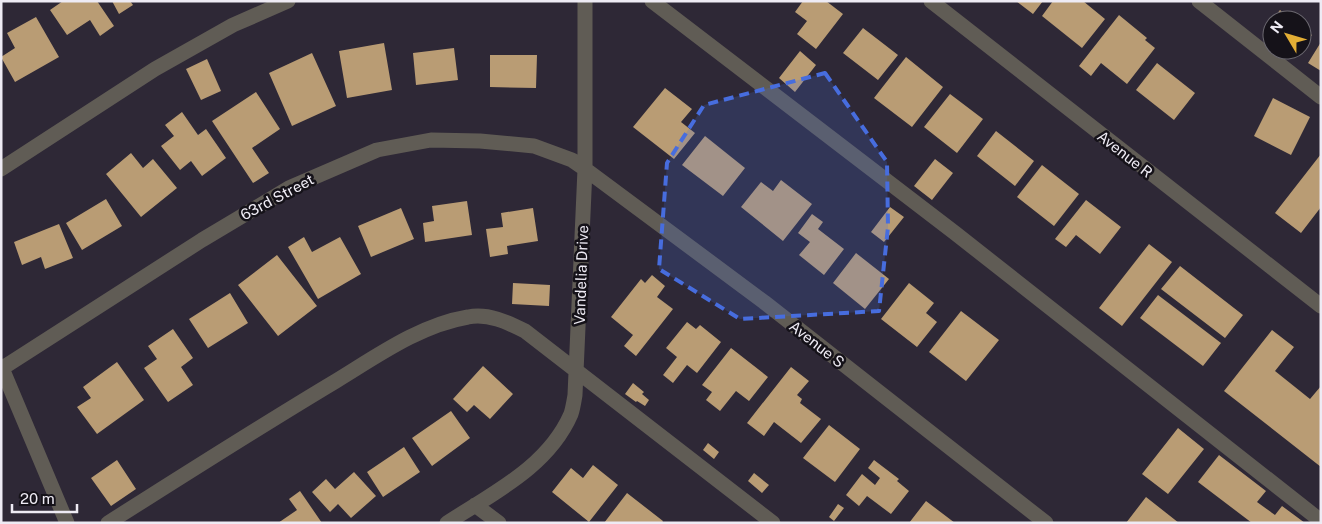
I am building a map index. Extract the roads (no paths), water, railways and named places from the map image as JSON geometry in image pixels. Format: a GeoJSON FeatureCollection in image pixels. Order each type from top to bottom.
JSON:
{"type":"FeatureCollection","features":[{"type":"Feature","properties":{"kind":"street"},"geometry":{"type":"LineString","coordinates":[[1,169],[155,69],[233,25],[288,1]]}},
{"type":"Feature","properties":{"kind":"street","name":"Vandelia Drive"},"geometry":{"type":"LineString","coordinates":[[447,523],[524,473],[554,443],[571,413],[575,395],[585,169],[585,1]]}},
{"type":"Feature","properties":{"kind":"street"},"geometry":{"type":"LineString","coordinates":[[652,1],[962,239],[1321,521]]}},
{"type":"Feature","properties":{"kind":"street","name":"Avenue R"},"geometry":{"type":"LineString","coordinates":[[931,1],[1321,306]]}},
{"type":"Feature","properties":{"kind":"street"},"geometry":{"type":"LineString","coordinates":[[1199,1],[1321,97]]}},
{"type":"Feature","properties":{"kind":"street","name":"63rd Street"},"geometry":{"type":"LineString","coordinates":[[2,368],[202,240],[289,188],[377,150],[431,140],[480,140],[534,146],[572,160],[585,169]]}},
{"type":"Feature","properties":{"kind":"street","name":"Avenue S"},"geometry":{"type":"LineString","coordinates":[[585,169],[764,302],[1046,523]]}},
{"type":"Feature","properties":{"kind":"street"},"geometry":{"type":"LineString","coordinates":[[108,523],[299,403],[391,348],[440,323],[470,316],[500,319],[526,331],[773,523]]}},
{"type":"Feature","properties":{"kind":"street"},"geometry":{"type":"LineString","coordinates":[[2,368],[66,523]]}},
{"type":"Feature","properties":{"kind":"street"},"geometry":{"type":"LineString","coordinates":[[475,505],[498,523]]}}]}
